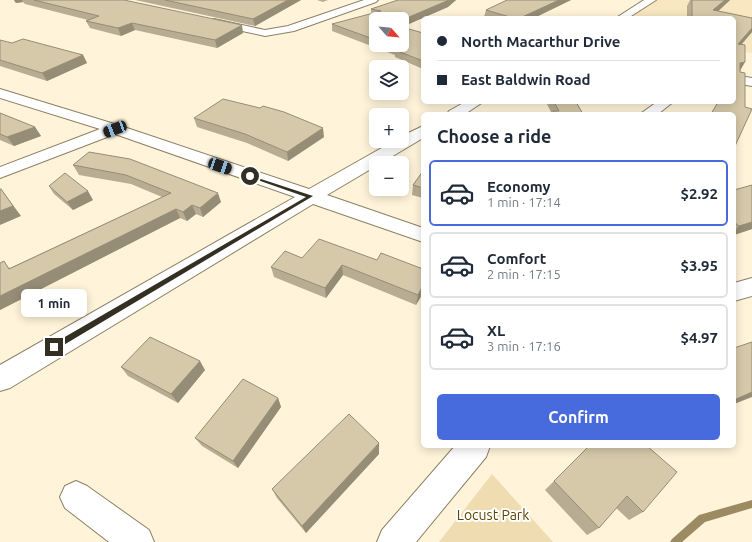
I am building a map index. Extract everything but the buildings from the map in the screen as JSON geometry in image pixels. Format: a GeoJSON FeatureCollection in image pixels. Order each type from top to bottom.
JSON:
{"type":"FeatureCollection","features":[{"type":"Feature","properties":{"kind":"street"},"geometry":{"type":"LineString","coordinates":[[205,20],[265,33],[290,29],[373,0]]}},
{"type":"Feature","properties":{"kind":"street"},"geometry":{"type":"LineString","coordinates":[[624,16],[651,0]]}},
{"type":"Feature","properties":{"kind":"street"},"geometry":{"type":"LineString","coordinates":[[736,79],[752,82]]}},
{"type":"Feature","properties":{"kind":"street"},"geometry":{"type":"LineString","coordinates":[[0,93],[115,129],[421,234]]}},
{"type":"Feature","properties":{"kind":"street"},"geometry":{"type":"LineString","coordinates":[[458,112],[472,104]]}},
{"type":"Feature","properties":{"kind":"street"},"geometry":{"type":"LineString","coordinates":[[651,112],[660,108],[664,104]]}},
{"type":"Feature","properties":{"kind":"street"},"geometry":{"type":"LineString","coordinates":[[0,173],[115,129]]}},
{"type":"Feature","properties":{"kind":"street"},"geometry":{"type":"LineString","coordinates":[[0,378],[421,132]]}},
{"type":"Feature","properties":{"kind":"street"},"geometry":{"type":"LineString","coordinates":[[736,291],[752,287]]}},
{"type":"Feature","properties":{"kind":"street"},"geometry":{"type":"LineString","coordinates":[[394,542],[473,448]]}},
{"type":"Feature","properties":{"kind":"street"},"geometry":{"type":"LineString","coordinates":[[76,498],[137,542]]}},
{"type":"Feature","properties":{"kind":"shaded area"},"geometry":{"type":"Polygon","coordinates":[[[651,0],[752,0],[752,53],[736,50],[736,16],[624,16],[651,0]]]}},
{"type":"Feature","properties":{"kind":"green space","name":"Locust Park"},"geometry":{"type":"Polygon","coordinates":[[[492,474],[553,542],[439,542],[492,474]]]}},
{"type":"Feature","properties":{"kind":"waterway"},"geometry":{"type":"LineString","coordinates":[[675,542],[702,518],[752,504]]}},
{"type":"Feature","properties":{"kind":"route"},"geometry":{"type":"LineString","coordinates":[[54,347],[310,196],[250,176]]}}]}
